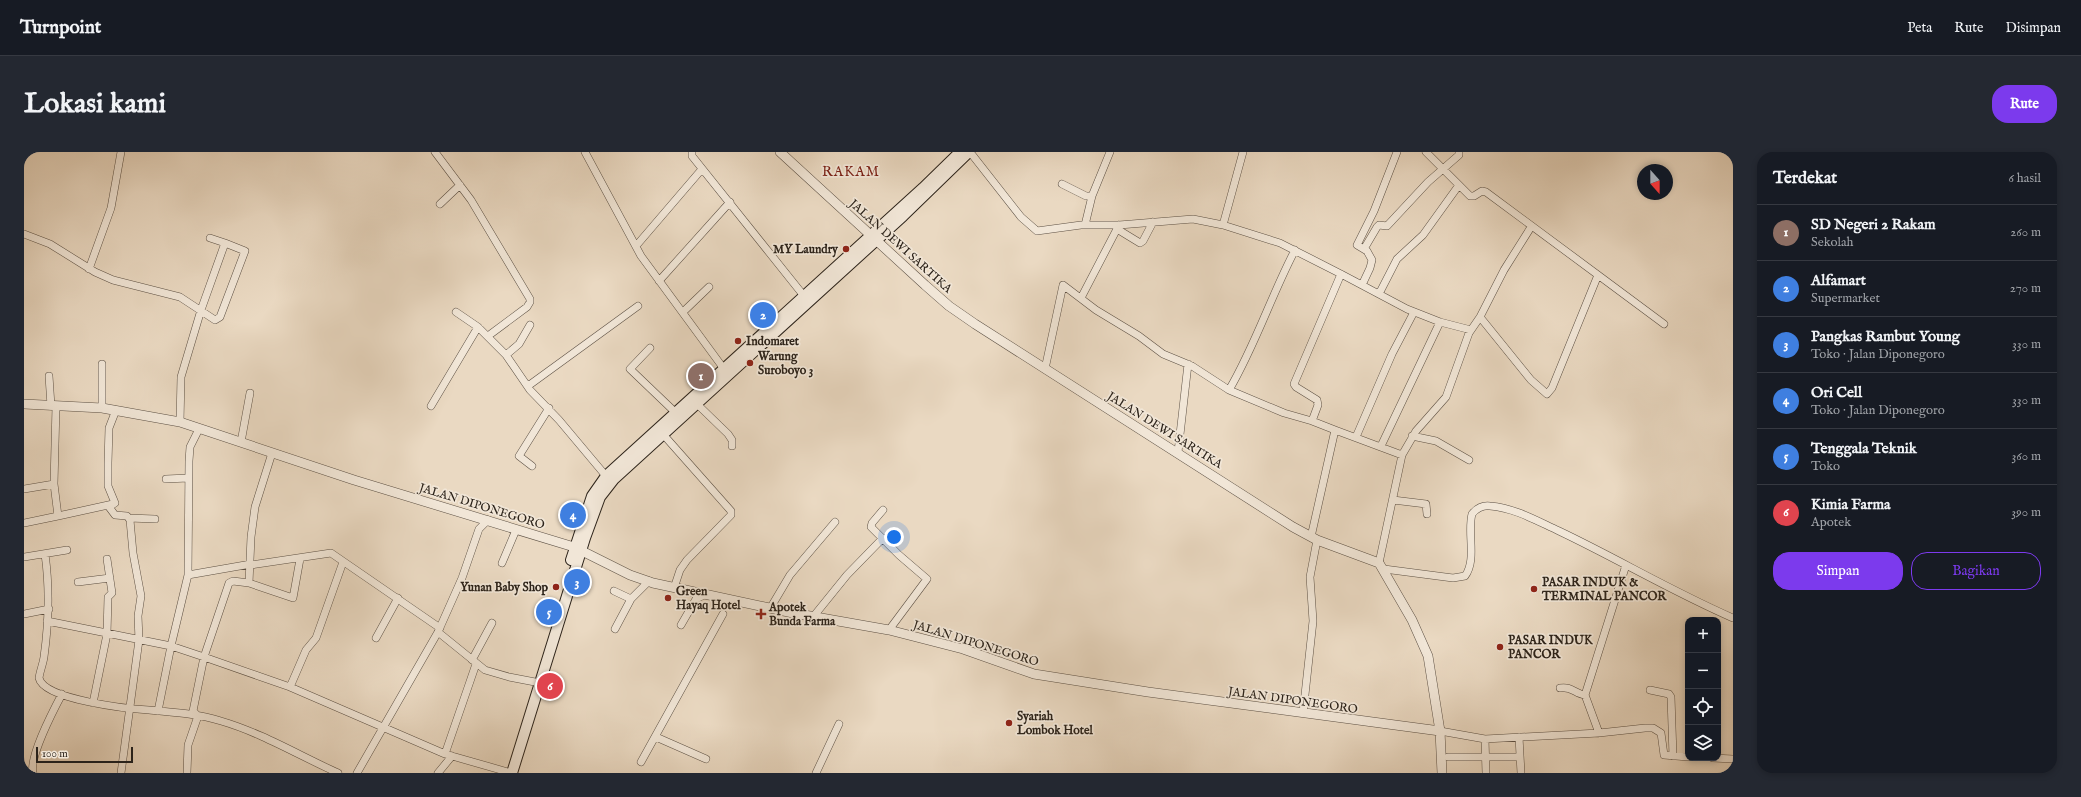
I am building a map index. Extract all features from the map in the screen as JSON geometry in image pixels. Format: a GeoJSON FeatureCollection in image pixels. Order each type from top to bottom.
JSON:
{"type":"FeatureCollection","features":[{"type":"Feature","properties":{"kind":"main road"},"geometry":{"type":"LineString","coordinates":[[875,237],[960,152]]}},
{"type":"Feature","properties":{"kind":"main road"},"geometry":{"type":"LineString","coordinates":[[509,773],[535,682],[577,548],[604,490],[661,432],[676,413],[875,237],[925,196],[969,152]]}},
{"type":"Feature","properties":{"kind":"main road"},"geometry":{"type":"LineString","coordinates":[[509,773],[592,496],[606,476],[697,404],[802,301]]}},
{"type":"Feature","properties":{"kind":"street"},"geometry":{"type":"LineString","coordinates":[[89,269],[111,208],[121,152]]}},
{"type":"Feature","properties":{"kind":"street"},"geometry":{"type":"LineString","coordinates":[[435,152],[460,185],[487,225],[530,301],[527,307],[488,336]]}},
{"type":"Feature","properties":{"kind":"street"},"geometry":{"type":"LineString","coordinates":[[586,152],[636,246],[659,281],[724,369]]}},
{"type":"Feature","properties":{"kind":"street"},"geometry":{"type":"LineString","coordinates":[[692,152],[692,156],[730,202],[802,301]]}},
{"type":"Feature","properties":{"kind":"street","name":"JALAN DEWI SARTIKA"},"geometry":{"type":"LineString","coordinates":[[780,152],[949,306],[1045,369],[1314,538],[1382,566]]}},
{"type":"Feature","properties":{"kind":"street"},"geometry":{"type":"LineString","coordinates":[[969,152],[1035,230],[1040,232],[1085,225],[1118,227],[1153,222],[1193,219],[1223,225],[1280,243],[1414,312],[1440,322],[1471,330]]}},
{"type":"Feature","properties":{"kind":"street"},"geometry":{"type":"LineString","coordinates":[[1085,225],[1092,196],[1110,152]]}},
{"type":"Feature","properties":{"kind":"street"},"geometry":{"type":"LineString","coordinates":[[1223,225],[1243,152]]}},
{"type":"Feature","properties":{"kind":"street"},"geometry":{"type":"LineString","coordinates":[[1362,285],[1372,260],[1364,249],[1357,245],[1374,211],[1397,152]]}},
{"type":"Feature","properties":{"kind":"street"},"geometry":{"type":"LineString","coordinates":[[1426,152],[1472,196],[1482,191],[1486,192],[1531,227],[1664,324]]}},
{"type":"Feature","properties":{"kind":"street"},"geometry":{"type":"LineString","coordinates":[[1364,249],[1377,227],[1379,225],[1387,226],[1428,182],[1459,155],[1459,152]]}},
{"type":"Feature","properties":{"kind":"street"},"geometry":{"type":"LineString","coordinates":[[636,246],[702,169]]}},
{"type":"Feature","properties":{"kind":"street"},"geometry":{"type":"LineString","coordinates":[[1062,184],[1086,196],[1092,196]]}},
{"type":"Feature","properties":{"kind":"street"},"geometry":{"type":"LineString","coordinates":[[440,204],[460,185]]}},
{"type":"Feature","properties":{"kind":"street"},"geometry":{"type":"LineString","coordinates":[[1379,294],[1397,259],[1423,235],[1459,185]]}},
{"type":"Feature","properties":{"kind":"street"},"geometry":{"type":"LineString","coordinates":[[659,281],[730,202]]}},
{"type":"Feature","properties":{"kind":"street"},"geometry":{"type":"LineString","coordinates":[[1118,227],[1140,243],[1143,241],[1153,222]]}},
{"type":"Feature","properties":{"kind":"street"},"geometry":{"type":"LineString","coordinates":[[1081,298],[1118,227]]}},
{"type":"Feature","properties":{"kind":"street"},"geometry":{"type":"LineString","coordinates":[[1442,773],[1440,730],[1428,656],[1412,620],[1382,566],[1402,455],[1412,436],[1446,397],[1471,330],[1480,317],[1504,270],[1531,227]]}},
{"type":"Feature","properties":{"kind":"street"},"geometry":{"type":"LineString","coordinates":[[24,234],[50,244],[89,269],[113,280],[180,297],[218,320],[245,252],[244,250],[210,238]]}},
{"type":"Feature","properties":{"kind":"street"},"geometry":{"type":"LineString","coordinates":[[180,422],[180,377],[201,310],[225,243]]}},
{"type":"Feature","properties":{"kind":"street"},"geometry":{"type":"LineString","coordinates":[[1229,390],[1248,356],[1277,286],[1295,250]]}},
{"type":"Feature","properties":{"kind":"street"},"geometry":{"type":"LineString","coordinates":[[1312,421],[1318,405],[1317,400],[1296,387],[1294,384],[1341,274]]}},
{"type":"Feature","properties":{"kind":"street"},"geometry":{"type":"LineString","coordinates":[[1480,317],[1531,380],[1543,392],[1548,394],[1552,388],[1598,275]]}},
{"type":"Feature","properties":{"kind":"street"},"geometry":{"type":"LineString","coordinates":[[1045,369],[1063,285],[1096,310],[1139,336],[1163,354],[1188,364],[1229,390],[1284,413],[1312,421],[1402,455]]}},
{"type":"Feature","properties":{"kind":"street"},"geometry":{"type":"LineString","coordinates":[[683,312],[709,287]]}},
{"type":"Feature","properties":{"kind":"street"},"geometry":{"type":"LineString","coordinates":[[528,386],[638,306]]}},
{"type":"Feature","properties":{"kind":"street"},"geometry":{"type":"LineString","coordinates":[[456,312],[478,327],[506,355],[528,386],[549,408],[606,476]]}},
{"type":"Feature","properties":{"kind":"street"},"geometry":{"type":"LineString","coordinates":[[1356,437],[1392,354],[1414,312]]}},
{"type":"Feature","properties":{"kind":"street"},"geometry":{"type":"LineString","coordinates":[[1381,446],[1440,322]]}},
{"type":"Feature","properties":{"kind":"street"},"geometry":{"type":"LineString","coordinates":[[506,355],[519,344],[530,325]]}},
{"type":"Feature","properties":{"kind":"street"},"geometry":{"type":"LineString","coordinates":[[431,406],[478,327]]}},
{"type":"Feature","properties":{"kind":"street"},"geometry":{"type":"LineString","coordinates":[[650,348],[630,368],[676,413]]}},
{"type":"Feature","properties":{"kind":"street"},"geometry":{"type":"LineString","coordinates":[[102,364],[102,408]]}},
{"type":"Feature","properties":{"kind":"street"},"geometry":{"type":"LineString","coordinates":[[1178,452],[1188,364]]}},
{"type":"Feature","properties":{"kind":"street"},"geometry":{"type":"LineString","coordinates":[[49,376],[54,406],[54,484],[58,516]]}},
{"type":"Feature","properties":{"kind":"street"},"geometry":{"type":"LineString","coordinates":[[241,442],[250,393]]}},
{"type":"Feature","properties":{"kind":"street","name":"JALAN DIPONEGORO"},"geometry":{"type":"LineString","coordinates":[[24,404],[102,408],[180,422],[272,453],[577,548],[630,575],[649,581],[704,595],[771,607],[813,617],[889,630],[963,649],[1025,672],[1043,676],[1303,713],[1440,730],[1485,739],[1600,733],[1635,728],[1653,728],[1661,734],[1664,755],[1673,756]]}},
{"type":"Feature","properties":{"kind":"street"},"geometry":{"type":"LineString","coordinates":[[697,404],[728,434],[732,440],[732,446]]}},
{"type":"Feature","properties":{"kind":"street"},"geometry":{"type":"LineString","coordinates":[[532,466],[519,456],[549,408]]}},
{"type":"Feature","properties":{"kind":"street"},"geometry":{"type":"LineString","coordinates":[[115,503],[108,486],[108,463],[109,428],[116,410]]}},
{"type":"Feature","properties":{"kind":"street"},"geometry":{"type":"LineString","coordinates":[[158,711],[171,646],[188,574],[188,478],[190,447],[199,429]]}},
{"type":"Feature","properties":{"kind":"street"},"geometry":{"type":"LineString","coordinates":[[1303,713],[1313,621],[1310,577],[1314,538],[1335,430]]}},
{"type":"Feature","properties":{"kind":"street"},"geometry":{"type":"LineString","coordinates":[[661,432],[731,511],[731,516],[693,552],[680,570],[674,588]]}},
{"type":"Feature","properties":{"kind":"street"},"geometry":{"type":"LineString","coordinates":[[1412,436],[1436,441],[1469,460]]}},
{"type":"Feature","properties":{"kind":"street"},"geometry":{"type":"LineString","coordinates":[[249,583],[251,565],[251,537],[255,507],[272,453]]}},
{"type":"Feature","properties":{"kind":"street"},"geometry":{"type":"LineString","coordinates":[[166,479],[188,478]]}},
{"type":"Feature","properties":{"kind":"street"},"geometry":{"type":"LineString","coordinates":[[24,489],[54,484]]}},
{"type":"Feature","properties":{"kind":"street"},"geometry":{"type":"LineString","coordinates":[[1393,500],[1426,504],[1427,514]]}},
{"type":"Feature","properties":{"kind":"street"},"geometry":{"type":"LineString","coordinates":[[24,523],[115,503]]}},
{"type":"Feature","properties":{"kind":"street"},"geometry":{"type":"LineString","coordinates":[[115,503],[109,508],[112,513],[129,518],[155,519]]}},
{"type":"Feature","properties":{"kind":"street"},"geometry":{"type":"LineString","coordinates":[[1382,566],[1453,578],[1465,576],[1468,572],[1470,556],[1472,514],[1480,507],[1485,506],[1522,513],[1626,565],[1699,604],[1733,618]]}},
{"type":"Feature","properties":{"kind":"street"},"geometry":{"type":"LineString","coordinates":[[883,510],[871,525],[899,555],[927,579],[889,630]]}},
{"type":"Feature","properties":{"kind":"street"},"geometry":{"type":"LineString","coordinates":[[121,773],[139,640],[138,616],[141,592],[133,553],[129,518]]}},
{"type":"Feature","properties":{"kind":"street"},"geometry":{"type":"LineString","coordinates":[[357,773],[439,630],[471,553],[479,529],[488,520]]}},
{"type":"Feature","properties":{"kind":"street"},"geometry":{"type":"LineString","coordinates":[[771,607],[790,575],[834,522]]}},
{"type":"Feature","properties":{"kind":"street"},"geometry":{"type":"LineString","coordinates":[[502,563],[516,530]]}},
{"type":"Feature","properties":{"kind":"street"},"geometry":{"type":"LineString","coordinates":[[813,617],[847,575],[883,538]]}},
{"type":"Feature","properties":{"kind":"street"},"geometry":{"type":"LineString","coordinates":[[24,557],[67,550]]}},
{"type":"Feature","properties":{"kind":"street"},"geometry":{"type":"LineString","coordinates":[[188,574],[300,559],[330,553],[398,598],[439,630],[474,662],[493,673],[535,682]]}},
{"type":"Feature","properties":{"kind":"street"},"geometry":{"type":"LineString","coordinates":[[44,554],[49,590],[49,608],[40,682],[44,686],[62,694],[93,703],[129,709],[198,716],[220,721],[243,728],[338,773]]}},
{"type":"Feature","properties":{"kind":"street"},"geometry":{"type":"LineString","coordinates":[[198,716],[193,711],[204,657],[229,583],[249,583],[292,598],[300,559]]}},
{"type":"Feature","properties":{"kind":"street"},"geometry":{"type":"LineString","coordinates":[[93,703],[108,634],[108,597],[112,592],[107,560]]}},
{"type":"Feature","properties":{"kind":"street"},"geometry":{"type":"LineString","coordinates":[[290,687],[306,650],[316,638],[344,562]]}},
{"type":"Feature","properties":{"kind":"street"},"geometry":{"type":"LineString","coordinates":[[1600,733],[1585,695],[1626,565]]}},
{"type":"Feature","properties":{"kind":"street"},"geometry":{"type":"LineString","coordinates":[[78,582],[110,578]]}},
{"type":"Feature","properties":{"kind":"street"},"geometry":{"type":"LineString","coordinates":[[615,629],[632,599],[649,581]]}},
{"type":"Feature","properties":{"kind":"street"},"geometry":{"type":"LineString","coordinates":[[614,591],[632,599]]}},
{"type":"Feature","properties":{"kind":"street"},"geometry":{"type":"LineString","coordinates":[[681,625],[696,599],[704,595]]}},
{"type":"Feature","properties":{"kind":"street"},"geometry":{"type":"LineString","coordinates":[[376,638],[398,598]]}},
{"type":"Feature","properties":{"kind":"street"},"geometry":{"type":"LineString","coordinates":[[24,614],[49,608]]}},
{"type":"Feature","properties":{"kind":"street"},"geometry":{"type":"LineString","coordinates":[[641,762],[724,614]]}},
{"type":"Feature","properties":{"kind":"street"},"geometry":{"type":"LineString","coordinates":[[47,621],[171,646],[290,687],[449,755],[509,773]]}},
{"type":"Feature","properties":{"kind":"street"},"geometry":{"type":"LineString","coordinates":[[438,773],[449,755],[474,662],[492,623]]}},
{"type":"Feature","properties":{"kind":"street"},"geometry":{"type":"LineString","coordinates":[[1560,688],[1572,688],[1578,693],[1585,695]]}},
{"type":"Feature","properties":{"kind":"street"},"geometry":{"type":"LineString","coordinates":[[1650,690],[1669,694],[1671,697],[1673,756],[1685,757]]}},
{"type":"Feature","properties":{"kind":"street"},"geometry":{"type":"LineString","coordinates":[[34,773],[32,767],[49,718],[62,694]]}},
{"type":"Feature","properties":{"kind":"street"},"geometry":{"type":"LineString","coordinates":[[187,773],[188,745],[198,716]]}},
{"type":"Feature","properties":{"kind":"street"},"geometry":{"type":"LineString","coordinates":[[816,773],[839,724]]}},
{"type":"Feature","properties":{"kind":"street"},"geometry":{"type":"LineString","coordinates":[[656,737],[706,759]]}},
{"type":"Feature","properties":{"kind":"street"},"geometry":{"type":"LineString","coordinates":[[1519,737],[1521,773]]}},
{"type":"Feature","properties":{"kind":"street"},"geometry":{"type":"LineString","coordinates":[[1485,739],[1486,773]]}},
{"type":"Feature","properties":{"kind":"street"},"geometry":{"type":"LineString","coordinates":[[1448,757],[1520,757]]}},
{"type":"Feature","properties":{"kind":"street"},"geometry":{"type":"LineString","coordinates":[[1721,758],[1733,759]]}},
{"type":"Feature","properties":{"kind":"place","name":"MY Laundry"},"geometry":{"type":"Point","coordinates":[846,249]}},
{"type":"Feature","properties":{"kind":"place","name":"Alfamart"},"geometry":{"type":"Point","coordinates":[763,315]}},
{"type":"Feature","properties":{"kind":"place","name":"Indomaret"},"geometry":{"type":"Point","coordinates":[738,341]}},
{"type":"Feature","properties":{"kind":"place","name":"Warung Suroboyo 3"},"geometry":{"type":"Point","coordinates":[750,363]}},
{"type":"Feature","properties":{"kind":"place","name":"SD Negeri 2 Rakam"},"geometry":{"type":"Point","coordinates":[701,376]}},
{"type":"Feature","properties":{"kind":"place","name":"Ori Cell"},"geometry":{"type":"Point","coordinates":[573,515]}},
{"type":"Feature","properties":{"kind":"place","name":"Pangkas Rambut Young"},"geometry":{"type":"Point","coordinates":[577,582]}},
{"type":"Feature","properties":{"kind":"place","name":"Yunan Baby Shop"},"geometry":{"type":"Point","coordinates":[556,587]}},
{"type":"Feature","properties":{"kind":"place","name":"PASAR INDUK & TERMINAL PANCOR"},"geometry":{"type":"Point","coordinates":[1534,589]}},
{"type":"Feature","properties":{"kind":"place","name":"Green Hayaq Hotel"},"geometry":{"type":"Point","coordinates":[668,598]}},
{"type":"Feature","properties":{"kind":"place","name":"Tenggala Teknik"},"geometry":{"type":"Point","coordinates":[549,612]}},
{"type":"Feature","properties":{"kind":"place","name":"Apotek Bunda Farma"},"geometry":{"type":"Point","coordinates":[761,614]}},
{"type":"Feature","properties":{"kind":"place","name":"PASAR INDUK PANCOR"},"geometry":{"type":"Point","coordinates":[1500,647]}},
{"type":"Feature","properties":{"kind":"place","name":"Kimia Farma"},"geometry":{"type":"Point","coordinates":[550,686]}},
{"type":"Feature","properties":{"kind":"place","name":"Syariah Lombok Hotel"},"geometry":{"type":"Point","coordinates":[1009,723]}},
{"type":"Feature","properties":{"kind":"district","name":"RAKAM"},"geometry":{"type":"Point","coordinates":[851,171]}}]}
